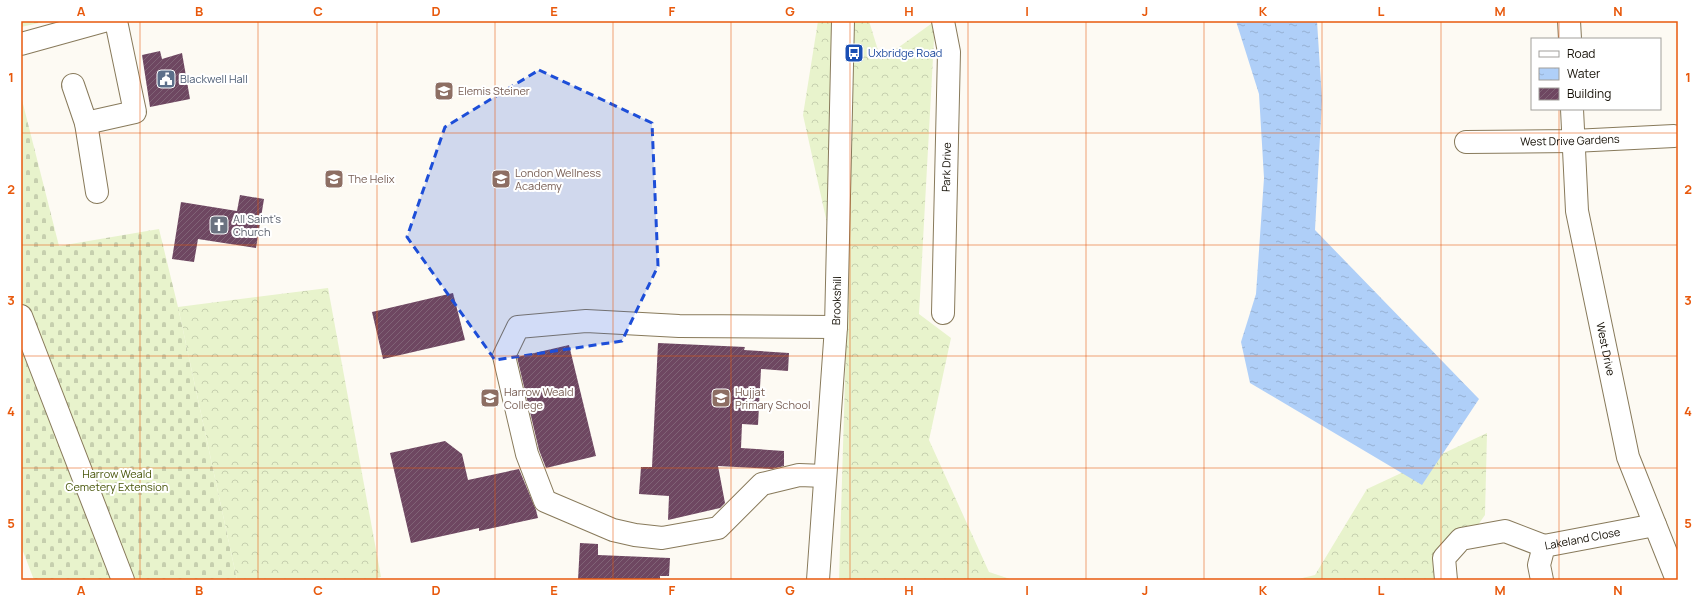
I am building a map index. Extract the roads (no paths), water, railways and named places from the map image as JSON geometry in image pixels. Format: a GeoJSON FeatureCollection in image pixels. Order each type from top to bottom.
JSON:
{"type":"FeatureCollection","features":[{"type":"Feature","properties":{"kind":"street"},"geometry":{"type":"LineString","coordinates":[[21,44],[104,21]]}},
{"type":"Feature","properties":{"kind":"street"},"geometry":{"type":"LineString","coordinates":[[86,123],[135,112],[116,21]]}},
{"type":"Feature","properties":{"kind":"street","name":"Brookshill"},"geometry":{"type":"LineString","coordinates":[[818,580],[836,327],[843,21]]}},
{"type":"Feature","properties":{"kind":"street","name":"Park Drive"},"geometry":{"type":"LineString","coordinates":[[943,21],[949,52],[943,313]]}},
{"type":"Feature","properties":{"kind":"street"},"geometry":{"type":"LineString","coordinates":[[1569,21],[1570,38]]}},
{"type":"Feature","properties":{"kind":"street"},"geometry":{"type":"LineString","coordinates":[[73,86],[86,123],[96,192]]}},
{"type":"Feature","properties":{"kind":"street","name":"West Drive"},"geometry":{"type":"LineString","coordinates":[[1572,110],[1577,211],[1628,457],[1677,580]]}},
{"type":"Feature","properties":{"kind":"street","name":"West Drive Gardens"},"geometry":{"type":"LineString","coordinates":[[1466,142],[1573,141],[1674,136]]}},
{"type":"Feature","properties":{"kind":"street"},"geometry":{"type":"LineString","coordinates":[[21,316],[123,580]]}},
{"type":"Feature","properties":{"kind":"street"},"geometry":{"type":"LineString","coordinates":[[825,476],[799,475],[762,484],[718,528],[662,538],[635,535],[613,530],[545,501],[527,454],[504,356],[518,327],[586,321],[679,326],[836,327]]}},
{"type":"Feature","properties":{"kind":"street","name":"Lakeland Close"},"geometry":{"type":"LineString","coordinates":[[1542,580],[1539,565],[1544,546],[1655,525]]}},
{"type":"Feature","properties":{"kind":"street"},"geometry":{"type":"LineString","coordinates":[[1446,580],[1444,558],[1461,539],[1505,530],[1544,546]]}},
{"type":"Feature","properties":{"kind":"water"},"geometry":{"type":"Polygon","coordinates":[[[1236,21],[1317,21],[1322,100],[1315,230],[1479,399],[1422,485],[1250,383],[1241,342],[1256,294],[1264,178],[1259,94],[1236,21]]]}},
{"type":"Feature","properties":{"kind":"place","name":"Uxbridge Road"},"geometry":{"type":"Point","coordinates":[854,53]}},
{"type":"Feature","properties":{"kind":"place","name":"Blackwell Hall"},"geometry":{"type":"Point","coordinates":[166,79]}},
{"type":"Feature","properties":{"kind":"place","name":"Elemis Steiner"},"geometry":{"type":"Point","coordinates":[444,91]}},
{"type":"Feature","properties":{"kind":"place","name":"The Helix"},"geometry":{"type":"Point","coordinates":[334,179]}},
{"type":"Feature","properties":{"kind":"place","name":"London Wellness Academy"},"geometry":{"type":"Point","coordinates":[501,179]}},
{"type":"Feature","properties":{"kind":"place","name":"All Saint's Church"},"geometry":{"type":"Point","coordinates":[219,225]}},
{"type":"Feature","properties":{"kind":"place","name":"Harrow Weald College"},"geometry":{"type":"Point","coordinates":[490,398]}},
{"type":"Feature","properties":{"kind":"place","name":"Hujjat Primary School"},"geometry":{"type":"Point","coordinates":[721,398]}},
{"type":"Feature","properties":{"kind":"park label","name":"Harrow Weald Cemetery Extension"},"geometry":{"type":"Point","coordinates":[117,480]}}]}
